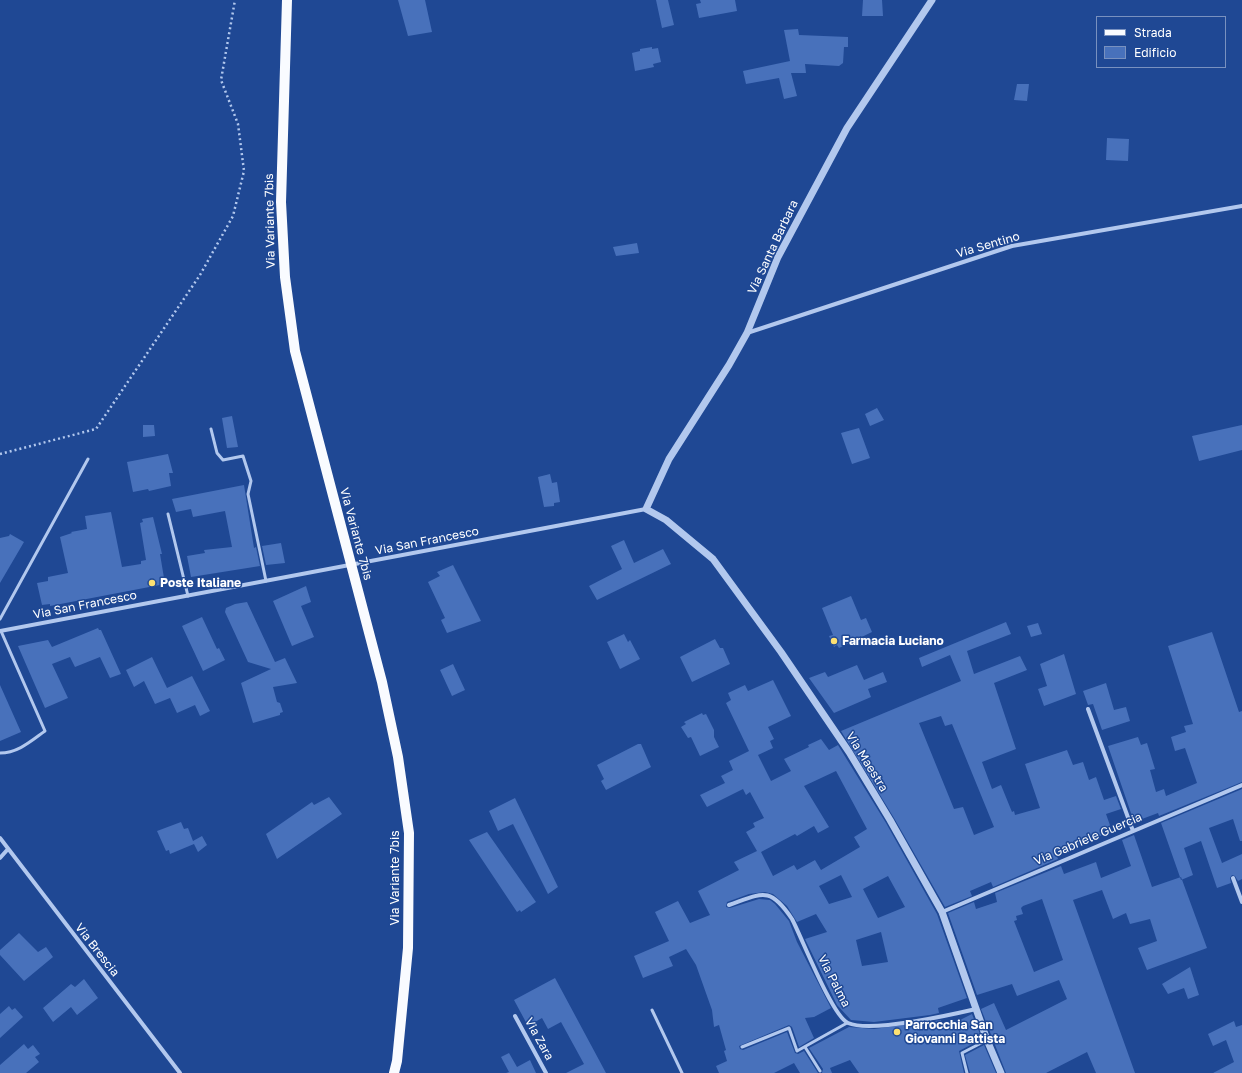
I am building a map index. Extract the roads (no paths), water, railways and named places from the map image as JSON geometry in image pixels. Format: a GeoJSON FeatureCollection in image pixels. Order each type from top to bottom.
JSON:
{"type":"FeatureCollection","features":[{"type":"Feature","properties":{"kind":"main road","name":"Via Variante 7bis"},"geometry":{"type":"LineString","coordinates":[[287,0],[281,202],[285,277],[295,351],[382,682],[398,757],[409,833],[408,948],[397,1061],[394,1073]]}},
{"type":"Feature","properties":{"kind":"street","name":"Via Santa Barbara"},"geometry":{"type":"LineString","coordinates":[[646,509],[669,459],[729,365],[747,333],[778,257],[847,128],[932,0]]}},
{"type":"Feature","properties":{"kind":"street","name":"Via Sentino"},"geometry":{"type":"LineString","coordinates":[[747,333],[1012,246],[1242,206]]}},
{"type":"Feature","properties":{"kind":"street","name":"Via San Francesco"},"geometry":{"type":"LineString","coordinates":[[1,631],[646,509]]}},
{"type":"Feature","properties":{"kind":"street","name":"Via Maestra"},"geometry":{"type":"LineString","coordinates":[[646,509],[666,520],[699,546],[718,565],[781,652],[849,752],[890,820],[942,912],[987,1040],[1001,1073]]}},
{"type":"Feature","properties":{"kind":"street"},"geometry":{"type":"LineString","coordinates":[[1088,709],[1133,831]]}},
{"type":"Feature","properties":{"kind":"street","name":"Via Gabriele Guercia"},"geometry":{"type":"LineString","coordinates":[[942,912],[1242,785]]}},
{"type":"Feature","properties":{"kind":"street","name":"Via Brescia"},"geometry":{"type":"LineString","coordinates":[[0,838],[180,1073]]}},
{"type":"Feature","properties":{"kind":"street"},"geometry":{"type":"LineString","coordinates":[[0,858],[8,849]]}},
{"type":"Feature","properties":{"kind":"street"},"geometry":{"type":"LineString","coordinates":[[1233,878],[1242,902]]}},
{"type":"Feature","properties":{"kind":"street","name":"Via Palma"},"geometry":{"type":"LineString","coordinates":[[729,904],[761,894],[768,894],[784,906],[795,924],[833,1005],[847,1023],[859,1026],[886,1025],[938,1018],[976,1009]]}},
{"type":"Feature","properties":{"kind":"street","name":"Via Zara"},"geometry":{"type":"LineString","coordinates":[[515,1016],[546,1073]]}},
{"type":"Feature","properties":{"kind":"lane"},"geometry":{"type":"LineString","coordinates":[[210,429],[217,453],[223,460],[243,456],[251,481],[248,494],[266,581]]}},
{"type":"Feature","properties":{"kind":"lane"},"geometry":{"type":"LineString","coordinates":[[0,619],[88,459]]}},
{"type":"Feature","properties":{"kind":"lane"},"geometry":{"type":"LineString","coordinates":[[168,514],[188,596]]}},
{"type":"Feature","properties":{"kind":"lane"},"geometry":{"type":"LineString","coordinates":[[0,754],[11,753],[45,731],[1,631]]}},
{"type":"Feature","properties":{"kind":"lane"},"geometry":{"type":"LineString","coordinates":[[652,1010],[682,1073]]}},
{"type":"Feature","properties":{"kind":"lane"},"geometry":{"type":"LineString","coordinates":[[742,1047],[789,1028],[797,1051],[847,1023]]}},
{"type":"Feature","properties":{"kind":"lane"},"geometry":{"type":"LineString","coordinates":[[967,1073],[962,1053],[987,1040]]}},
{"type":"Feature","properties":{"kind":"lane"},"geometry":{"type":"LineString","coordinates":[[805,1047],[820,1071]]}},
{"type":"Feature","properties":{"kind":"place","name":"Poste Italiane"},"geometry":{"type":"Point","coordinates":[152,583]}},
{"type":"Feature","properties":{"kind":"place","name":"Farmacia Luciano"},"geometry":{"type":"Point","coordinates":[834,641]}},
{"type":"Feature","properties":{"kind":"place","name":"Parrocchia San Giovanni Battista"},"geometry":{"type":"Point","coordinates":[897,1032]}}]}
